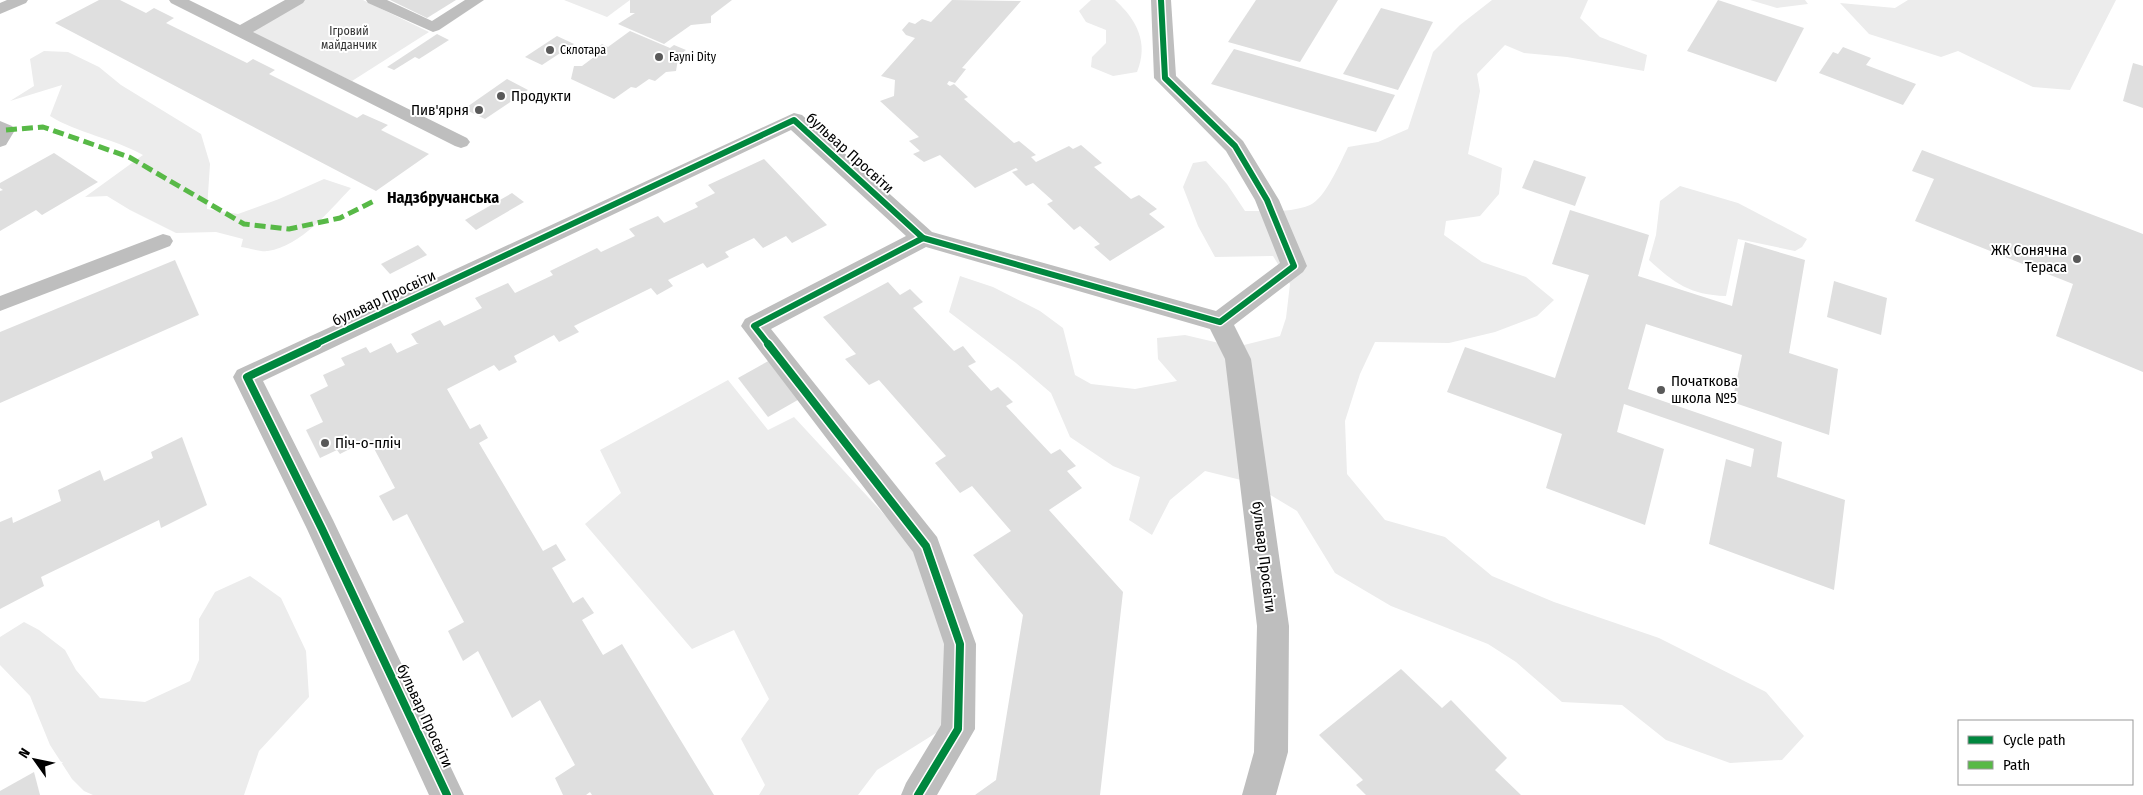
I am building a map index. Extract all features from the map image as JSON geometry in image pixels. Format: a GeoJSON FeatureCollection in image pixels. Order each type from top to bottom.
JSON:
{"type":"FeatureCollection","features":[{"type":"Feature","properties":{"kind":"street"},"geometry":{"type":"LineString","coordinates":[[1161,0],[1166,78],[1235,146],[1267,200],[1294,266],[1220,322]]}},
{"type":"Feature","properties":{"kind":"street","name":"бульвар Просвіти"},"geometry":{"type":"LineString","coordinates":[[447,795],[322,529],[247,377],[794,120],[923,238],[1220,322],[1238,359],[1273,626],[1272,752],[1259,795]]}},
{"type":"Feature","properties":{"kind":"street"},"geometry":{"type":"LineString","coordinates":[[918,795],[958,729],[960,644],[926,546],[754,326],[923,238]]}},
{"type":"Feature","properties":{"kind":"lane"},"geometry":{"type":"LineString","coordinates":[[0,10],[20,0]]}},
{"type":"Feature","properties":{"kind":"lane"},"geometry":{"type":"LineString","coordinates":[[177,0],[461,142]]}},
{"type":"Feature","properties":{"kind":"lane"},"geometry":{"type":"LineString","coordinates":[[242,31],[297,0]]}},
{"type":"Feature","properties":{"kind":"lane"},"geometry":{"type":"LineString","coordinates":[[374,0],[433,27],[476,0]]}},
{"type":"Feature","properties":{"kind":"lane"},"geometry":{"type":"LineString","coordinates":[[0,127],[6,130],[0,140]]}},
{"type":"Feature","properties":{"kind":"lane"},"geometry":{"type":"LineString","coordinates":[[0,304],[163,241]]}},
{"type":"Feature","properties":{"kind":"green space","name":"Ігровий майданчик"},"geometry":{"type":"Polygon","coordinates":[[[304,0],[363,0],[429,32],[352,81],[248,31],[304,0]]]}},
{"type":"Feature","properties":{"kind":"green space"},"geometry":{"type":"Polygon","coordinates":[[[564,0],[630,0],[607,17],[564,0]]]}},
{"type":"Feature","properties":{"kind":"green space"},"geometry":{"type":"Polygon","coordinates":[[[1091,0],[1115,0],[1135,24],[1139,33],[1142,51],[1137,72],[1113,76],[1091,67],[1092,57],[1106,43],[1106,30],[1086,22],[1079,11],[1091,0]]]}},
{"type":"Feature","properties":{"kind":"green space"},"geometry":{"type":"Polygon","coordinates":[[[1492,0],[1588,0],[1580,18],[1600,37],[1647,55],[1644,71],[1567,57],[1524,53],[1505,45],[1477,74],[1480,91],[1468,154],[1502,168],[1499,194],[1480,216],[1446,221],[1444,235],[1482,262],[1526,277],[1554,300],[1537,316],[1495,332],[1449,343],[1375,342],[1360,374],[1345,421],[1347,474],[1385,520],[1445,537],[1492,576],[1554,602],[1659,638],[1766,692],[1804,736],[1782,760],[1730,763],[1666,740],[1622,705],[1562,702],[1516,662],[1488,644],[1391,606],[1335,573],[1297,511],[1249,482],[1205,471],[1170,500],[1152,535],[1129,520],[1140,477],[1113,466],[1070,437],[1051,393],[1016,363],[949,312],[960,276],[993,287],[1040,311],[1063,328],[1075,375],[1091,384],[1135,389],[1177,381],[1158,359],[1157,338],[1185,335],[1236,347],[1280,336],[1286,318],[1290,284],[1273,256],[1215,257],[1198,226],[1183,187],[1193,163],[1206,161],[1227,184],[1245,211],[1287,210],[1310,205],[1327,188],[1348,147],[1378,142],[1408,129],[1433,52],[1460,25],[1492,0]]]}},
{"type":"Feature","properties":{"kind":"green space"},"geometry":{"type":"Polygon","coordinates":[[[1750,0],[1805,0],[1808,4],[1777,8],[1750,0]]]}},
{"type":"Feature","properties":{"kind":"green space"},"geometry":{"type":"Polygon","coordinates":[[[1908,0],[2116,0],[2070,90],[2033,87],[1958,51],[1941,57],[1869,34],[1840,3],[1895,8],[1908,0]]]}},
{"type":"Feature","properties":{"kind":"green space"},"geometry":{"type":"Polygon","coordinates":[[[44,51],[68,52],[99,67],[121,85],[201,134],[210,164],[207,209],[238,214],[279,199],[324,179],[351,188],[324,217],[303,235],[280,248],[268,251],[241,247],[243,239],[216,232],[176,233],[107,196],[85,197],[143,155],[50,116],[62,85],[10,101],[34,86],[30,59],[44,51]]]}},
{"type":"Feature","properties":{"kind":"green space"},"geometry":{"type":"Polygon","coordinates":[[[1680,186],[1738,203],[1807,239],[1802,247],[1795,251],[1738,239],[1726,296],[1692,290],[1675,281],[1649,260],[1656,235],[1660,201],[1680,186]]]}},
{"type":"Feature","properties":{"kind":"green space"},"geometry":{"type":"Polygon","coordinates":[[[728,380],[768,430],[794,417],[918,551],[968,713],[877,770],[858,795],[759,795],[765,785],[741,739],[769,699],[734,630],[692,649],[585,524],[621,493],[600,450],[728,380]]]}},
{"type":"Feature","properties":{"kind":"green space"},"geometry":{"type":"Polygon","coordinates":[[[250,576],[281,598],[306,651],[309,697],[259,751],[244,795],[93,795],[84,791],[72,779],[50,745],[30,696],[0,665],[0,637],[24,622],[39,630],[65,650],[76,670],[100,698],[145,702],[190,681],[199,660],[199,619],[215,592],[250,576]]]}},
{"type":"Feature","properties":{"kind":"building"},"geometry":{"type":"Polygon","coordinates":[[[99,0],[120,0],[146,13],[154,8],[174,18],[166,23],[247,63],[253,59],[275,70],[269,74],[357,118],[363,114],[388,125],[381,130],[429,154],[376,191],[55,23],[99,0]]]}},
{"type":"Feature","properties":{"kind":"building"},"geometry":{"type":"Polygon","coordinates":[[[390,0],[456,0],[427,18],[390,0]]]}},
{"type":"Feature","properties":{"kind":"building"},"geometry":{"type":"Polygon","coordinates":[[[630,0],[732,0],[711,16],[711,23],[691,25],[664,44],[618,24],[635,13],[630,13],[630,0]]]}},
{"type":"Feature","properties":{"kind":"building"},"geometry":{"type":"Polygon","coordinates":[[[952,0],[1021,1],[962,68],[966,69],[955,83],[949,81],[947,84],[950,86],[954,84],[968,97],[964,99],[1014,143],[1019,141],[1036,155],[1031,157],[1036,162],[1069,146],[1073,149],[1081,145],[1102,163],[1094,167],[1131,199],[1139,195],[1157,209],[1149,214],[1165,227],[1110,261],[1094,247],[1100,244],[1080,226],[1074,230],[1047,204],[1053,201],[1033,183],[1026,186],[1012,172],[1018,170],[1016,168],[975,188],[940,155],[924,162],[913,154],[920,151],[909,141],[919,137],[880,101],[894,96],[895,80],[881,76],[915,38],[906,35],[902,30],[909,22],[915,24],[922,19],[931,22],[952,0]]]}},
{"type":"Feature","properties":{"kind":"building"},"geometry":{"type":"Polygon","coordinates":[[[1256,0],[1338,0],[1300,62],[1228,42],[1256,0]]]}},
{"type":"Feature","properties":{"kind":"building"},"geometry":{"type":"Polygon","coordinates":[[[1718,0],[1804,28],[1776,82],[1687,51],[1718,0]]]}},
{"type":"Feature","properties":{"kind":"building"},"geometry":{"type":"Polygon","coordinates":[[[1381,8],[1433,22],[1398,90],[1343,74],[1381,8]]]}},
{"type":"Feature","properties":{"kind":"building"},"geometry":{"type":"Polygon","coordinates":[[[630,31],[670,48],[674,45],[686,50],[674,59],[678,59],[676,71],[666,72],[655,81],[649,79],[636,88],[631,87],[614,99],[571,79],[574,66],[582,66],[594,57],[589,54],[602,44],[608,47],[630,31]]]}},
{"type":"Feature","properties":{"kind":"building"},"geometry":{"type":"Polygon","coordinates":[[[437,34],[449,40],[419,59],[415,57],[394,70],[387,67],[437,34]]]}},
{"type":"Feature","properties":{"kind":"building","name":"Склотара"},"geometry":{"type":"Polygon","coordinates":[[[557,36],[574,44],[542,65],[525,57],[557,36]]]}},
{"type":"Feature","properties":{"kind":"building"},"geometry":{"type":"Polygon","coordinates":[[[1843,47],[1871,58],[1866,65],[1916,84],[1903,105],[1819,73],[1833,52],[1838,54],[1843,47]]]}},
{"type":"Feature","properties":{"kind":"building"},"geometry":{"type":"Polygon","coordinates":[[[1234,49],[1395,95],[1376,132],[1211,84],[1234,49]]]}},
{"type":"Feature","properties":{"kind":"building"},"geometry":{"type":"Polygon","coordinates":[[[2133,63],[2143,66],[2143,108],[2123,101],[2133,63]]]}},
{"type":"Feature","properties":{"kind":"building","name":"Продукти"},"geometry":{"type":"Polygon","coordinates":[[[507,79],[528,90],[485,119],[464,109],[507,79]]]}},
{"type":"Feature","properties":{"kind":"building","name":"ЖК Сонячна Тераса"},"geometry":{"type":"Polygon","coordinates":[[[1922,150],[2143,234],[2143,372],[2056,336],[2073,284],[1915,221],[1934,179],[1912,171],[1922,150]]]}},
{"type":"Feature","properties":{"kind":"building"},"geometry":{"type":"Polygon","coordinates":[[[54,153],[98,182],[42,215],[36,210],[0,231],[0,191],[3,190],[0,188],[0,183],[54,153]]]}},
{"type":"Feature","properties":{"kind":"building"},"geometry":{"type":"Polygon","coordinates":[[[764,159],[827,225],[792,243],[786,236],[763,248],[754,238],[725,252],[729,257],[707,268],[703,263],[668,280],[673,286],[657,295],[651,288],[574,326],[579,332],[559,342],[554,335],[514,356],[517,362],[499,371],[494,365],[447,389],[470,429],[480,424],[488,438],[479,443],[543,551],[556,544],[566,560],[552,568],[573,603],[583,597],[594,613],[582,620],[603,655],[622,644],[714,795],[592,795],[590,792],[586,795],[563,795],[555,778],[575,765],[540,700],[512,718],[478,651],[463,661],[448,631],[464,622],[407,514],[393,521],[379,496],[395,488],[369,439],[340,454],[337,450],[320,458],[306,430],[323,422],[310,395],[328,386],[323,375],[345,365],[341,358],[366,347],[370,353],[391,343],[397,353],[419,343],[411,334],[440,320],[444,326],[482,308],[475,298],[508,283],[515,293],[553,275],[550,271],[597,248],[601,252],[635,236],[629,229],[658,216],[664,223],[698,207],[695,203],[715,193],[708,185],[764,159]]]}},
{"type":"Feature","properties":{"kind":"building"},"geometry":{"type":"Polygon","coordinates":[[[1534,160],[1586,177],[1575,206],[1522,188],[1534,160]]]}},
{"type":"Feature","properties":{"kind":"building"},"geometry":{"type":"Polygon","coordinates":[[[512,193],[524,202],[476,230],[465,220],[512,193]]]}},
{"type":"Feature","properties":{"kind":"building"},"geometry":{"type":"Polygon","coordinates":[[[1570,210],[1649,235],[1638,276],[1732,306],[1745,242],[1805,260],[1789,353],[1838,369],[1829,435],[1732,402],[1742,355],[1646,324],[1628,389],[1782,442],[1777,477],[1845,500],[1834,590],[1709,544],[1726,459],[1751,467],[1754,449],[1624,404],[1617,432],[1664,449],[1645,525],[1546,488],[1562,434],[1447,392],[1465,347],[1555,378],[1589,275],[1552,264],[1570,210]]]}},
{"type":"Feature","properties":{"kind":"building"},"geometry":{"type":"Polygon","coordinates":[[[418,245],[427,255],[390,274],[381,264],[418,245]]]}},
{"type":"Feature","properties":{"kind":"building"},"geometry":{"type":"Polygon","coordinates":[[[175,260],[199,315],[0,403],[0,332],[175,260]]]}},
{"type":"Feature","properties":{"kind":"building"},"geometry":{"type":"Polygon","coordinates":[[[1834,281],[1887,298],[1881,335],[1827,317],[1834,281]]]}},
{"type":"Feature","properties":{"kind":"building"},"geometry":{"type":"Polygon","coordinates":[[[888,282],[900,295],[910,289],[923,302],[913,308],[954,351],[963,346],[976,362],[968,366],[991,391],[998,387],[1013,402],[1006,406],[1051,454],[1060,449],[1076,466],[1067,471],[1082,488],[1049,510],[1123,592],[1100,795],[975,795],[996,780],[1023,615],[973,555],[1011,531],[972,486],[960,493],[935,463],[946,456],[879,380],[869,385],[845,359],[856,354],[823,317],[888,282]]]}},
{"type":"Feature","properties":{"kind":"building"},"geometry":{"type":"Polygon","coordinates":[[[772,359],[803,397],[768,417],[738,378],[772,359]]]}},
{"type":"Feature","properties":{"kind":"building"},"geometry":{"type":"Polygon","coordinates":[[[182,437],[207,505],[161,528],[159,520],[41,577],[44,586],[0,609],[0,522],[12,517],[13,523],[61,501],[58,490],[100,470],[104,481],[153,458],[151,452],[182,437]]]}},
{"type":"Feature","properties":{"kind":"building"},"geometry":{"type":"Polygon","coordinates":[[[1401,669],[1442,708],[1451,700],[1507,758],[1495,770],[1521,795],[1366,795],[1356,785],[1363,780],[1319,735],[1401,669]]]}},
{"type":"Feature","properties":{"kind":"building"},"geometry":{"type":"Polygon","coordinates":[[[34,772],[40,795],[0,795],[0,791],[34,772]]]}},
{"type":"Feature","properties":{"kind":"marked path"},"geometry":{"type":"LineString","coordinates":[[6,130],[43,127],[129,157],[244,224],[289,229],[340,218],[376,200]]}},
{"type":"Feature","properties":{"kind":"cycle path"},"geometry":{"type":"LineString","coordinates":[[447,795],[322,529],[247,377],[794,120],[923,238],[1220,322],[1294,266],[1267,200],[1235,146],[1165,78],[1161,0]]}},
{"type":"Feature","properties":{"kind":"cycle path"},"geometry":{"type":"LineString","coordinates":[[918,795],[958,729],[960,644],[926,546],[754,326],[923,238]]}},
{"type":"Feature","properties":{"kind":"place","name":"Склотара"},"geometry":{"type":"Point","coordinates":[550,50]}},
{"type":"Feature","properties":{"kind":"place","name":"Fayni Dity"},"geometry":{"type":"Point","coordinates":[659,57]}},
{"type":"Feature","properties":{"kind":"place","name":"Продукти"},"geometry":{"type":"Point","coordinates":[501,96]}},
{"type":"Feature","properties":{"kind":"place","name":"Пив'ярня"},"geometry":{"type":"Point","coordinates":[479,110]}},
{"type":"Feature","properties":{"kind":"place","name":"ЖК Сонячна Тераса"},"geometry":{"type":"Point","coordinates":[2077,259]}},
{"type":"Feature","properties":{"kind":"place","name":"Початкова школа №5"},"geometry":{"type":"Point","coordinates":[1661,390]}},
{"type":"Feature","properties":{"kind":"place","name":"Піч-о-пліч"},"geometry":{"type":"Point","coordinates":[325,443]}},
{"type":"Feature","properties":{"kind":"district","name":"Надзбручанська"},"geometry":{"type":"Point","coordinates":[443,197]}}]}
